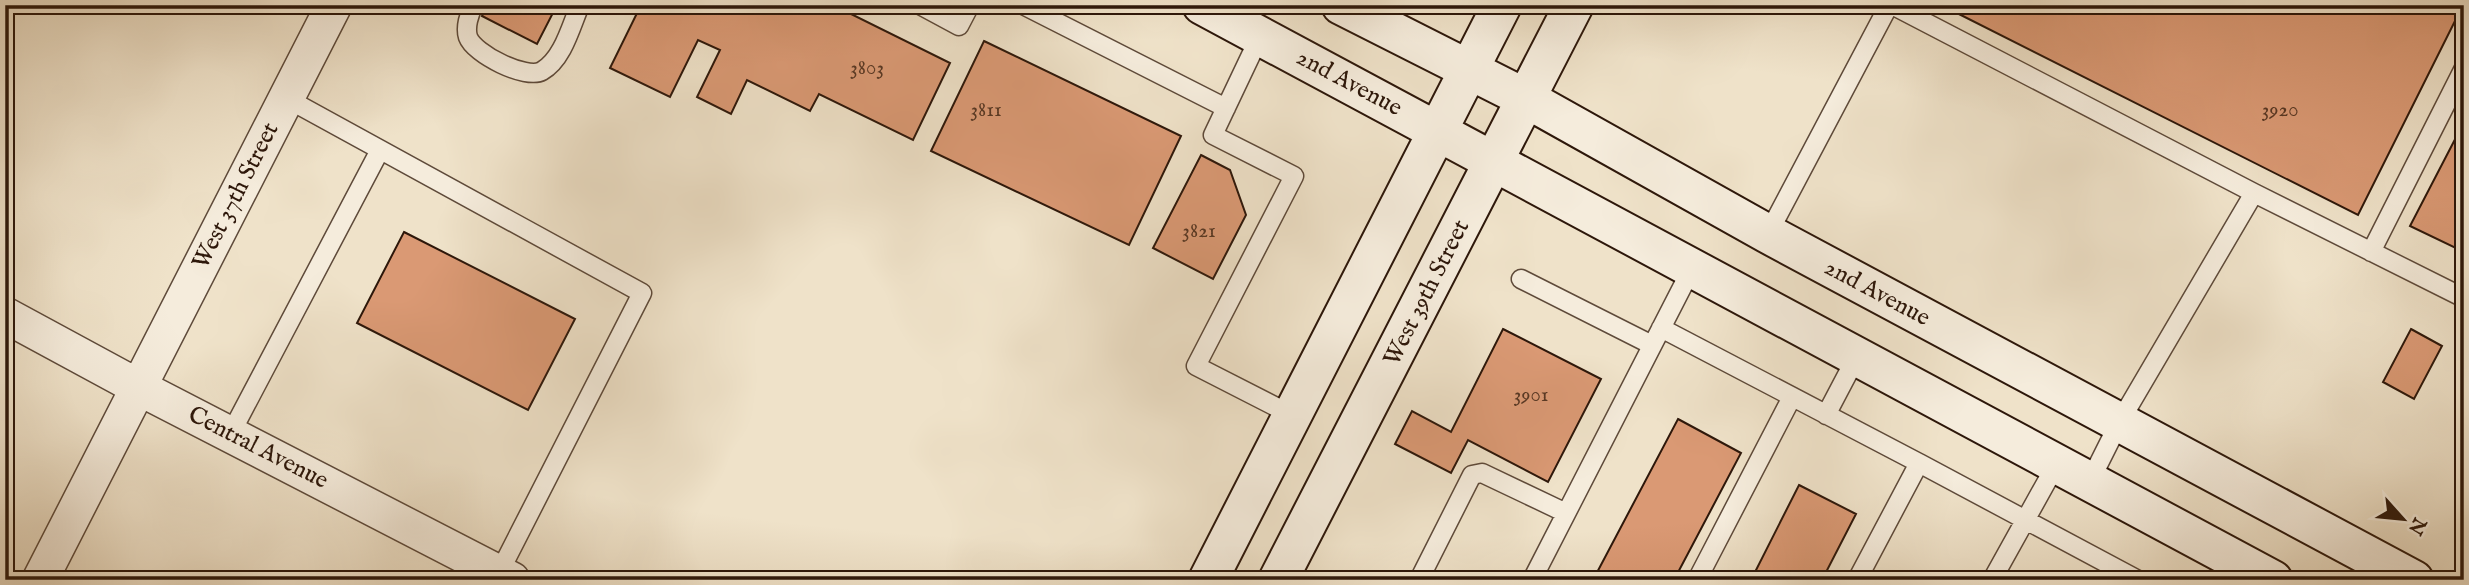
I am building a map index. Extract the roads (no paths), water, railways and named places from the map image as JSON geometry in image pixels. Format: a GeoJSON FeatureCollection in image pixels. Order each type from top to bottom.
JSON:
{"type":"FeatureCollection","features":[{"type":"Feature","properties":{"kind":"main road","name":"2nd Avenue"},"geometry":{"type":"LineString","coordinates":[[1202,5],[2273,580]]}},
{"type":"Feature","properties":{"kind":"main road","name":"2nd Avenue"},"geometry":{"type":"LineString","coordinates":[[1341,5],[1527,99],[1768,234],[2414,580]]}},
{"type":"Feature","properties":{"kind":"main road"},"geometry":{"type":"LineString","coordinates":[[1208,580],[1502,5]]}},
{"type":"Feature","properties":{"kind":"main road","name":"West 39th Street"},"geometry":{"type":"LineString","coordinates":[[1278,580],[1574,5]]}},
{"type":"Feature","properties":{"kind":"street","name":"West 37th Street"},"geometry":{"type":"LineString","coordinates":[[40,580],[334,5]]}},
{"type":"Feature","properties":{"kind":"street","name":"Central Avenue"},"geometry":{"type":"LineString","coordinates":[[5,315],[138,387],[505,576]]}},
{"type":"Feature","properties":{"kind":"lane"},"geometry":{"type":"LineString","coordinates":[[474,5],[467,24],[468,36],[474,46],[481,53],[530,74],[541,72],[561,50],[580,5]]}},
{"type":"Feature","properties":{"kind":"lane"},"geometry":{"type":"LineString","coordinates":[[920,5],[959,26],[970,5]]}},
{"type":"Feature","properties":{"kind":"lane"},"geometry":{"type":"LineString","coordinates":[[1023,5],[1226,108]]}},
{"type":"Feature","properties":{"kind":"lane"},"geometry":{"type":"LineString","coordinates":[[1768,234],[1891,5],[2464,298]]}},
{"type":"Feature","properties":{"kind":"lane"},"geometry":{"type":"LineString","coordinates":[[1260,36],[1213,135],[1294,176],[1196,366],[1292,415]]}},
{"type":"Feature","properties":{"kind":"lane"},"geometry":{"type":"LineString","coordinates":[[2371,252],[2464,68]]}},
{"type":"Feature","properties":{"kind":"lane"},"geometry":{"type":"LineString","coordinates":[[286,98],[642,293],[505,576]]}},
{"type":"Feature","properties":{"kind":"lane"},"geometry":{"type":"LineString","coordinates":[[231,433],[380,150]]}},
{"type":"Feature","properties":{"kind":"lane"},"geometry":{"type":"LineString","coordinates":[[2090,481],[2119,423],[2255,193]]}},
{"type":"Feature","properties":{"kind":"lane"},"geometry":{"type":"LineString","coordinates":[[1532,580],[1692,268]]}},
{"type":"Feature","properties":{"kind":"lane"},"geometry":{"type":"LineString","coordinates":[[1521,279],[1652,345]]}},
{"type":"Feature","properties":{"kind":"lane"},"geometry":{"type":"LineString","coordinates":[[1661,328],[2138,580]]}},
{"type":"Feature","properties":{"kind":"lane"},"geometry":{"type":"LineString","coordinates":[[1826,415],[1857,356]]}},
{"type":"Feature","properties":{"kind":"lane"},"geometry":{"type":"LineString","coordinates":[[1698,580],[1792,397]]}},
{"type":"Feature","properties":{"kind":"lane"},"geometry":{"type":"LineString","coordinates":[[1857,580],[1919,463]]}},
{"type":"Feature","properties":{"kind":"lane"},"geometry":{"type":"LineString","coordinates":[[1992,580],[2057,463]]}},
{"type":"Feature","properties":{"kind":"lane"},"geometry":{"type":"LineString","coordinates":[[1419,580],[1472,475],[1482,473],[1566,513]]}}]}
